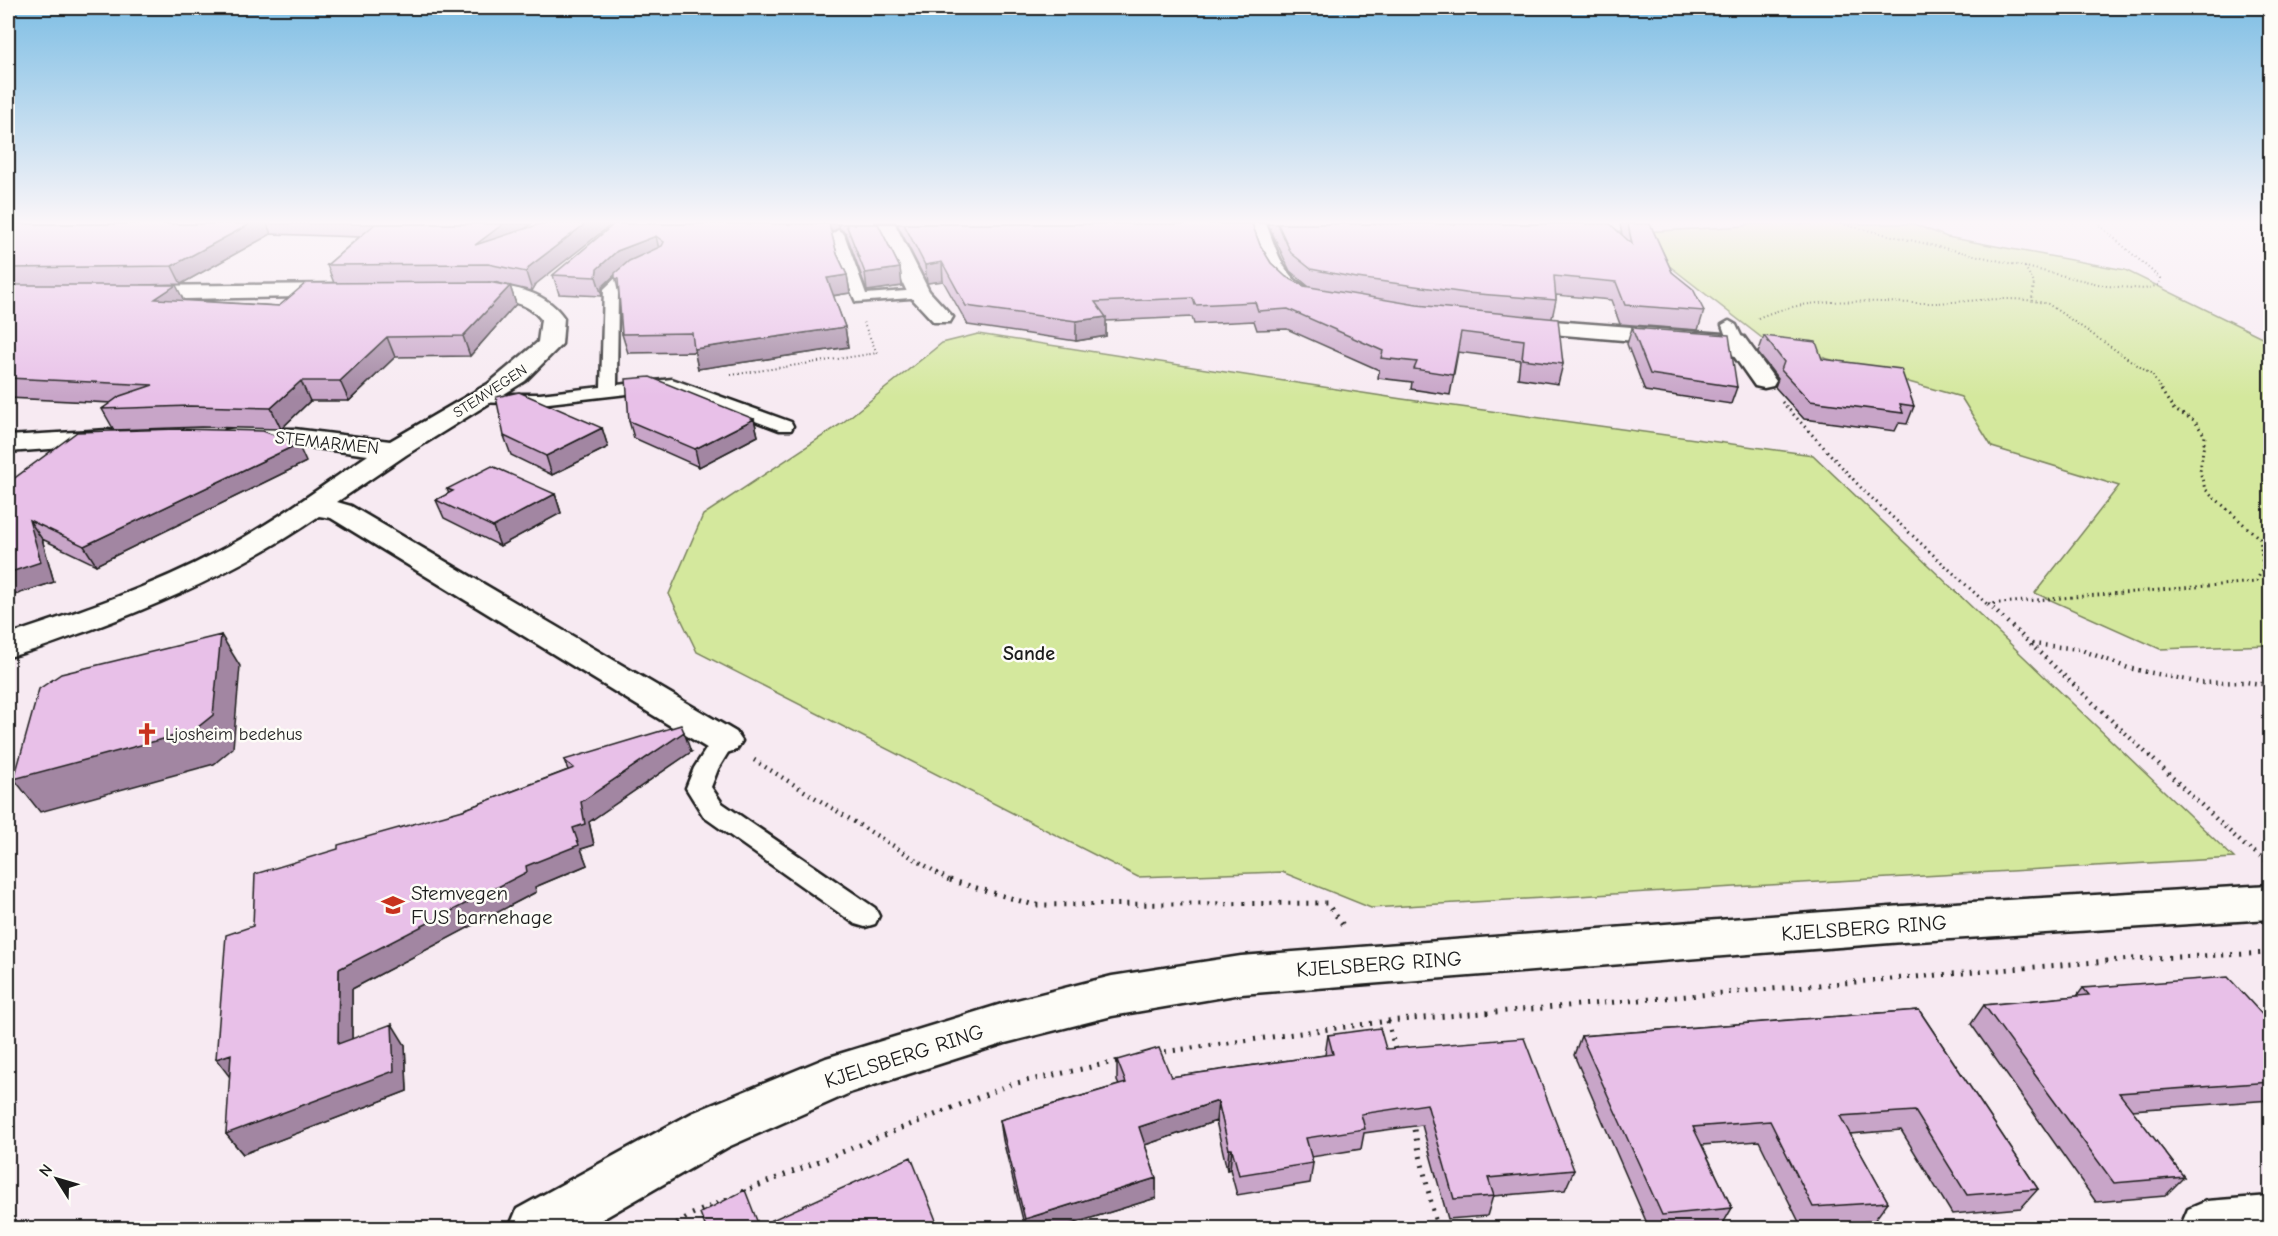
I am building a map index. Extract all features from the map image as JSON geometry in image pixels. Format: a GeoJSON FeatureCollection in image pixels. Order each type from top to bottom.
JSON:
{"type":"FeatureCollection","features":[{"type":"Feature","properties":{"kind":"street"},"geometry":{"type":"LineString","coordinates":[[913,282],[919,294],[942,317]]}},
{"type":"Feature","properties":{"kind":"street"},"geometry":{"type":"LineString","coordinates":[[1283,282],[1291,290],[1326,300]]}},
{"type":"Feature","properties":{"kind":"street"},"geometry":{"type":"LineString","coordinates":[[115,293],[363,291]]}},
{"type":"Feature","properties":{"kind":"street","name":"STEMVEGEN"},"geometry":{"type":"LineString","coordinates":[[8,646],[84,621],[179,581],[258,542],[315,506],[394,450],[515,376],[550,344],[553,318],[544,307],[513,295],[494,291],[444,291]]}},
{"type":"Feature","properties":{"kind":"street"},"geometry":{"type":"LineString","coordinates":[[1496,323],[1733,334],[1764,381]]}},
{"type":"Feature","properties":{"kind":"street","name":"STEMARMEN"},"geometry":{"type":"LineString","coordinates":[[214,436],[294,437],[394,450]]}},
{"type":"Feature","properties":{"kind":"street"},"geometry":{"type":"LineString","coordinates":[[8,444],[135,438]]}},
{"type":"Feature","properties":{"kind":"street"},"geometry":{"type":"LineString","coordinates":[[315,506],[340,512],[723,741]]}},
{"type":"Feature","properties":{"kind":"street","name":"KJELSBERG RING"},"geometry":{"type":"LineString","coordinates":[[536,1228],[710,1131],[843,1073],[1005,1023],[1112,996],[1241,975],[1903,924],[2271,902]]}},
{"type":"Feature","properties":{"kind":"street"},"geometry":{"type":"LineString","coordinates":[[2207,1228],[2271,1223]]}},
{"type":"Feature","properties":{"kind":"lane"},"geometry":{"type":"LineString","coordinates":[[609,390],[611,289],[619,282]]}},
{"type":"Feature","properties":{"kind":"lane"},"geometry":{"type":"LineString","coordinates":[[854,282],[861,299],[919,294]]}},
{"type":"Feature","properties":{"kind":"lane"},"geometry":{"type":"LineString","coordinates":[[479,399],[515,401],[672,384],[785,426]]}},
{"type":"Feature","properties":{"kind":"lane"},"geometry":{"type":"LineString","coordinates":[[723,741],[706,768],[698,788],[713,810],[865,916]]}},
{"type":"Feature","properties":{"kind":"path"},"geometry":{"type":"LineString","coordinates":[[2032,299],[2034,282]]}},
{"type":"Feature","properties":{"kind":"path"},"geometry":{"type":"LineString","coordinates":[[2092,282],[2151,289],[2159,285],[2159,282]]}},
{"type":"Feature","properties":{"kind":"path"},"geometry":{"type":"LineString","coordinates":[[1733,334],[1769,312],[1818,303],[2032,299],[2048,304],[2152,375],[2174,410],[2194,420],[2205,436],[2200,471],[2205,489],[2260,539],[2263,568],[2256,582],[1988,604]]}},
{"type":"Feature","properties":{"kind":"path"},"geometry":{"type":"LineString","coordinates":[[753,371],[877,353]]}},
{"type":"Feature","properties":{"kind":"path"},"geometry":{"type":"LineString","coordinates":[[1764,381],[1812,439],[2244,845],[2271,863]]}},
{"type":"Feature","properties":{"kind":"path"},"geometry":{"type":"LineString","coordinates":[[2031,644],[2079,649],[2128,668],[2201,683],[2245,682],[2271,685]]}},
{"type":"Feature","properties":{"kind":"path"},"geometry":{"type":"LineString","coordinates":[[723,741],[956,884],[1034,904],[1327,903],[1345,928]]}},
{"type":"Feature","properties":{"kind":"path"},"geometry":{"type":"LineString","coordinates":[[1150,1054],[1196,1045],[1388,1021],[2119,960],[2271,953]]}},
{"type":"Feature","properties":{"kind":"path"},"geometry":{"type":"LineString","coordinates":[[1388,1021],[1398,1062]]}},
{"type":"Feature","properties":{"kind":"path"},"geometry":{"type":"LineString","coordinates":[[669,1228],[692,1214],[864,1141],[1012,1084],[1127,1059]]}},
{"type":"Feature","properties":{"kind":"path"},"geometry":{"type":"LineString","coordinates":[[1411,1119],[1437,1228]]}},
{"type":"Feature","properties":{"kind":"green space"},"geometry":{"type":"Polygon","coordinates":[[[1690,282],[2149,282],[2270,341],[2270,645],[2160,649],[2035,593],[2119,486],[1992,447],[1961,397],[1766,341],[1690,282]]]}},
{"type":"Feature","properties":{"kind":"green space"},"geometry":{"type":"Polygon","coordinates":[[[978,334],[1402,399],[1813,455],[2234,858],[1371,908],[1282,872],[1138,877],[697,652],[669,594],[703,515],[841,424],[942,343],[978,334]]]}},
{"type":"Feature","properties":{"kind":"building"},"geometry":{"type":"Polygon","coordinates":[[[488,282],[510,286],[463,336],[387,337],[340,381],[301,381],[271,408],[190,406],[102,409],[120,396],[153,385],[8,378],[8,285],[176,285],[155,299],[279,306],[306,283],[488,282]]]}},
{"type":"Feature","properties":{"kind":"building"},"geometry":{"type":"Polygon","coordinates":[[[618,282],[828,282],[845,327],[694,349],[692,333],[622,334],[618,282]]]}},
{"type":"Feature","properties":{"kind":"building"},"geometry":{"type":"Polygon","coordinates":[[[953,282],[1295,282],[1304,286],[1417,305],[1558,319],[1563,364],[1522,359],[1524,340],[1461,332],[1453,375],[1414,369],[1417,362],[1381,358],[1383,351],[1288,309],[1258,311],[1255,302],[1195,305],[1193,298],[1095,302],[1106,317],[1076,321],[966,306],[953,282]]]}},
{"type":"Feature","properties":{"kind":"building"},"geometry":{"type":"Polygon","coordinates":[[[1384,282],[1554,282],[1556,300],[1466,293],[1384,282]]]}},
{"type":"Feature","properties":{"kind":"building"},"geometry":{"type":"Polygon","coordinates":[[[1613,282],[1684,282],[1693,289],[1704,311],[1625,305],[1616,282],[1613,282]]]}},
{"type":"Feature","properties":{"kind":"building"},"geometry":{"type":"Polygon","coordinates":[[[1632,328],[1729,335],[1737,387],[1650,374],[1632,328]]]}},
{"type":"Feature","properties":{"kind":"building"},"geometry":{"type":"Polygon","coordinates":[[[1764,336],[1816,342],[1822,359],[1901,369],[1914,406],[1900,404],[1903,413],[1810,401],[1781,370],[1784,362],[1764,336]]]}},
{"type":"Feature","properties":{"kind":"building"},"geometry":{"type":"Polygon","coordinates":[[[650,377],[754,419],[695,449],[629,421],[626,379],[650,377]]]}},
{"type":"Feature","properties":{"kind":"building"},"geometry":{"type":"Polygon","coordinates":[[[519,392],[602,428],[546,456],[504,436],[496,397],[519,392]]]}},
{"type":"Feature","properties":{"kind":"building"},"geometry":{"type":"Polygon","coordinates":[[[178,429],[263,431],[298,444],[84,546],[29,520],[41,562],[8,573],[8,483],[77,432],[178,429]]]}},
{"type":"Feature","properties":{"kind":"building"},"geometry":{"type":"Polygon","coordinates":[[[492,466],[555,494],[493,527],[436,500],[453,491],[447,489],[492,466]]]}},
{"type":"Feature","properties":{"kind":"building"},"geometry":{"type":"Polygon","coordinates":[[[221,635],[213,715],[193,731],[14,779],[39,689],[61,674],[221,635]]]}},
{"type":"Feature","properties":{"kind":"building"},"geometry":{"type":"Polygon","coordinates":[[[681,725],[684,732],[581,802],[585,824],[573,828],[579,845],[526,866],[527,872],[339,969],[338,1044],[392,1024],[394,1071],[226,1134],[231,1054],[216,1059],[226,935],[253,926],[255,874],[338,849],[338,845],[463,810],[574,768],[564,760],[681,725]]]}},
{"type":"Feature","properties":{"kind":"building"},"geometry":{"type":"Polygon","coordinates":[[[2228,977],[2269,1022],[2271,1021],[2271,1082],[2119,1093],[2184,1177],[2114,1183],[1984,1005],[2089,995],[2083,988],[2228,977]]]}},
{"type":"Feature","properties":{"kind":"building"},"geometry":{"type":"Polygon","coordinates":[[[1919,1010],[2038,1189],[1967,1195],[1915,1111],[1840,1116],[1888,1202],[1813,1207],[1770,1121],[1693,1127],[1732,1208],[1662,1215],[1581,1036],[1919,1010]]]}},
{"type":"Feature","properties":{"kind":"building"},"geometry":{"type":"Polygon","coordinates":[[[1380,1028],[1386,1049],[1524,1038],[1574,1170],[1488,1178],[1494,1196],[1454,1199],[1427,1104],[1361,1114],[1365,1129],[1306,1138],[1313,1163],[1239,1175],[1232,1149],[1229,1149],[1218,1101],[1139,1127],[1156,1178],[1025,1219],[1000,1120],[1126,1083],[1117,1060],[1159,1048],[1171,1077],[1333,1054],[1328,1035],[1380,1028]]]}},
{"type":"Feature","properties":{"kind":"building"},"geometry":{"type":"Polygon","coordinates":[[[911,1157],[939,1228],[706,1228],[700,1213],[745,1190],[759,1226],[911,1157]]]}},
{"type":"Feature","properties":{"kind":"place","name":"Ljosheim bedehus"},"geometry":{"type":"Point","coordinates":[147,734]}},
{"type":"Feature","properties":{"kind":"place","name":"Stemvegen FUS barnehage"},"geometry":{"type":"Point","coordinates":[393,905]}},
{"type":"Feature","properties":{"kind":"district","name":"Sande"},"geometry":{"type":"Point","coordinates":[1029,653]}}]}
